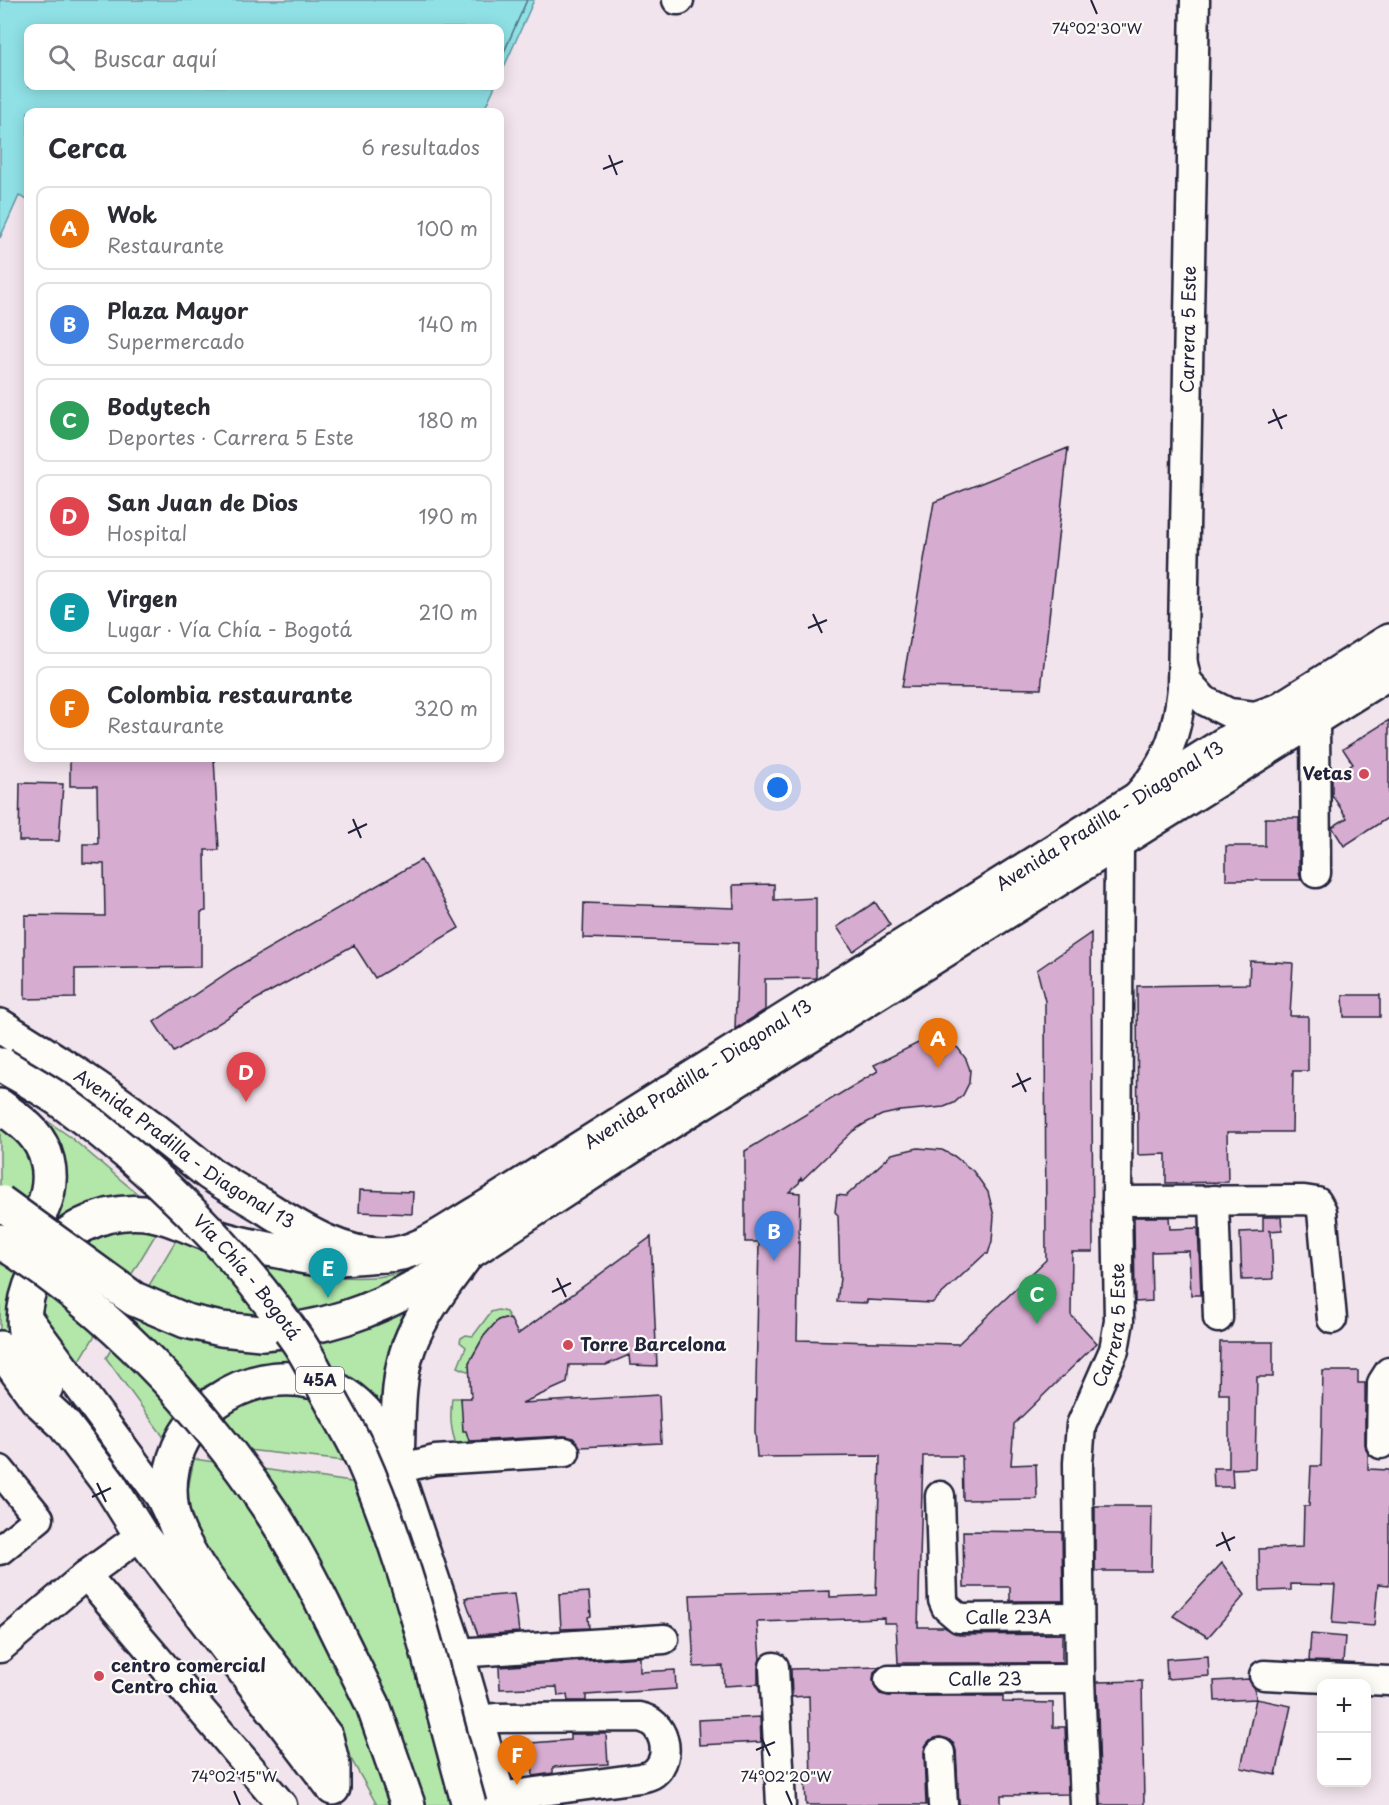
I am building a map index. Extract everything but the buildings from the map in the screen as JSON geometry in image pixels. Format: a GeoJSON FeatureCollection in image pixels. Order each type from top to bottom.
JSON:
{"type":"FeatureCollection","features":[{"type":"Feature","properties":{"kind":"main road","name":"Avenida Pradilla - Diagonal 13"},"geometry":{"type":"LineString","coordinates":[[0,1026],[57,1061],[148,1124],[211,1174],[303,1230],[328,1243],[350,1250],[384,1256],[397,1254],[428,1242],[479,1212],[1389,641]]}},
{"type":"Feature","properties":{"kind":"main road","name":"Avenida Pradilla - Diagonal 13"},"geometry":{"type":"LineString","coordinates":[[0,1202],[134,1299],[186,1321],[221,1329],[261,1333],[312,1328],[368,1310],[404,1293],[638,1142],[1389,672]]}},
{"type":"Feature","properties":{"kind":"main road","name":"Vía Chía - Bogotá"},"geometry":{"type":"LineString","coordinates":[[1,1065],[84,1119],[162,1185],[235,1262],[299,1344],[360,1452],[391,1532],[420,1622],[439,1698],[490,1802]]}},
{"type":"Feature","properties":{"kind":"main road"},"geometry":{"type":"LineString","coordinates":[[0,1106],[33,1132],[43,1149],[49,1169],[49,1186],[45,1204],[38,1218],[26,1232],[0,1246]]}},
{"type":"Feature","properties":{"kind":"main road"},"geometry":{"type":"LineString","coordinates":[[63,1423],[33,1362],[25,1338],[24,1313],[28,1290],[41,1263],[59,1241],[85,1223],[121,1213],[155,1215],[218,1237],[315,1258],[384,1256]]}},
{"type":"Feature","properties":{"kind":"main road"},"geometry":{"type":"LineString","coordinates":[[0,1242],[64,1286],[111,1325],[197,1412],[236,1460],[303,1563],[330,1617],[373,1705],[408,1805]]}},
{"type":"Feature","properties":{"kind":"main road"},"geometry":{"type":"LineString","coordinates":[[397,1469],[399,1402],[402,1373],[409,1346],[422,1319],[469,1251]]}},
{"type":"Feature","properties":{"kind":"main road"},"geometry":{"type":"LineString","coordinates":[[0,1348],[38,1399],[63,1423],[109,1484],[141,1535],[339,1796]]}},
{"type":"Feature","properties":{"kind":"main road"},"geometry":{"type":"LineString","coordinates":[[339,1796],[326,1737],[199,1569],[182,1541],[172,1511],[171,1480],[179,1449],[192,1425],[210,1405],[233,1390],[259,1381],[286,1378],[313,1381],[338,1391],[365,1411],[385,1438],[457,1653],[476,1720],[490,1802]]}},
{"type":"Feature","properties":{"kind":"street","name":"Carrera 5 Este"},"geometry":{"type":"LineString","coordinates":[[1130,804],[1152,780],[1168,752],[1178,721],[1182,688],[1195,0]]}},
{"type":"Feature","properties":{"kind":"street","name":"Carrera 5 Este"},"geometry":{"type":"LineString","coordinates":[[1182,657],[1188,681],[1205,701],[1228,714],[1255,716],[1280,708]]}},
{"type":"Feature","properties":{"kind":"street"},"geometry":{"type":"LineString","coordinates":[[1315,719],[1316,873]]}},
{"type":"Feature","properties":{"kind":"street","name":"Carrera 5 Este"},"geometry":{"type":"LineString","coordinates":[[1085,1805],[1080,1679],[1079,1442],[1081,1425],[1114,1350],[1119,1321],[1117,1201],[1119,842]]}},
{"type":"Feature","properties":{"kind":"street"},"geometry":{"type":"LineString","coordinates":[[1214,1200],[1218,1318]]}},
{"type":"Feature","properties":{"kind":"street"},"geometry":{"type":"LineString","coordinates":[[1117,1201],[1304,1200],[1317,1202],[1322,1211],[1332,1319]]}},
{"type":"Feature","properties":{"kind":"street"},"geometry":{"type":"LineString","coordinates":[[24,1313],[160,1497],[182,1541]]}},
{"type":"Feature","properties":{"kind":"street"},"geometry":{"type":"LineString","coordinates":[[1382,1444],[1382,1383],[1389,1372]]}},
{"type":"Feature","properties":{"kind":"street"},"geometry":{"type":"LineString","coordinates":[[397,1469],[435,1460],[565,1452]]}},
{"type":"Feature","properties":{"kind":"street"},"geometry":{"type":"LineString","coordinates":[[0,1470],[39,1518],[0,1550]]}},
{"type":"Feature","properties":{"kind":"street","name":"Calle 23A"},"geometry":{"type":"LineString","coordinates":[[940,1496],[942,1592],[946,1607],[952,1613],[959,1618],[1079,1617]]}},
{"type":"Feature","properties":{"kind":"street"},"geometry":{"type":"LineString","coordinates":[[0,1648],[86,1575],[141,1535]]}},
{"type":"Feature","properties":{"kind":"street"},"geometry":{"type":"LineString","coordinates":[[86,1575],[282,1805]]}},
{"type":"Feature","properties":{"kind":"street"},"geometry":{"type":"LineString","coordinates":[[457,1653],[664,1639]]}},
{"type":"Feature","properties":{"kind":"street"},"geometry":{"type":"LineString","coordinates":[[774,1667],[781,1805]]}},
{"type":"Feature","properties":{"kind":"street"},"geometry":{"type":"LineString","coordinates":[[1264,1675],[1389,1681]]}},
{"type":"Feature","properties":{"kind":"street","name":"Calle 23"},"geometry":{"type":"LineString","coordinates":[[889,1680],[1080,1679]]}},
{"type":"Feature","properties":{"kind":"street"},"geometry":{"type":"LineString","coordinates":[[476,1720],[639,1717],[648,1719],[657,1726],[665,1743],[661,1764],[652,1774],[640,1778],[490,1802]]}},
{"type":"Feature","properties":{"kind":"street"},"geometry":{"type":"LineString","coordinates":[[940,1753],[943,1805]]}},
{"type":"Feature","properties":{"kind":"green space"},"geometry":{"type":"Polygon","coordinates":[[[27,1107],[69,1136],[147,1202],[91,1209],[10,1347],[0,1334],[0,1261],[52,1219],[27,1107]]]}},
{"type":"Feature","properties":{"kind":"green space"},"geometry":{"type":"Polygon","coordinates":[[[0,1121],[37,1163],[36,1198],[0,1233],[0,1121]]]}},
{"type":"Feature","properties":{"kind":"green space"},"geometry":{"type":"Polygon","coordinates":[[[130,1227],[157,1232],[73,1372],[39,1327],[42,1295],[77,1245],[100,1233],[130,1227]]]}},
{"type":"Feature","properties":{"kind":"green space"},"geometry":{"type":"Polygon","coordinates":[[[176,1240],[285,1269],[342,1277],[396,1274],[417,1267],[450,1250],[414,1301],[389,1360],[382,1403],[373,1405],[295,1363],[265,1363],[241,1368],[205,1386],[187,1403],[165,1439],[106,1358],[176,1240]]]}},
{"type":"Feature","properties":{"kind":"green space"},"geometry":{"type":"Polygon","coordinates":[[[498,1310],[506,1312],[511,1320],[505,1318],[498,1320],[484,1336],[469,1362],[470,1372],[458,1367],[466,1347],[460,1342],[461,1338],[466,1335],[473,1336],[491,1312],[498,1310]]]}},
{"type":"Feature","properties":{"kind":"green space"},"geometry":{"type":"Polygon","coordinates":[[[262,1392],[301,1393],[325,1404],[373,1464],[193,1444],[208,1419],[262,1392]]]}},
{"type":"Feature","properties":{"kind":"green space"},"geometry":{"type":"Polygon","coordinates":[[[452,1398],[461,1398],[470,1445],[457,1446],[451,1422],[452,1398]]]}},
{"type":"Feature","properties":{"kind":"green space"},"geometry":{"type":"Polygon","coordinates":[[[194,1459],[392,1488],[467,1723],[431,1733],[452,1805],[423,1805],[406,1751],[379,1760],[393,1805],[377,1805],[320,1704],[204,1556],[190,1524],[188,1489],[194,1459]]]}},
{"type":"Feature","properties":{"kind":"water"},"geometry":{"type":"Polygon","coordinates":[[[0,0],[534,0],[504,67],[504,24],[24,24],[24,90],[493,90],[485,108],[24,108],[24,198],[19,196],[0,238],[0,0]]]}},
{"type":"Feature","properties":{"kind":"place","name":"Vetas"},"geometry":{"type":"Point","coordinates":[1364,774]}},
{"type":"Feature","properties":{"kind":"place","name":"Wok"},"geometry":{"type":"Point","coordinates":[938,1068]}},
{"type":"Feature","properties":{"kind":"place","name":"San Juan de Dios"},"geometry":{"type":"Point","coordinates":[246,1102]}},
{"type":"Feature","properties":{"kind":"place","name":"Plaza Mayor"},"geometry":{"type":"Point","coordinates":[774,1261]}},
{"type":"Feature","properties":{"kind":"place","name":"Virgen"},"geometry":{"type":"Point","coordinates":[328,1298]}},
{"type":"Feature","properties":{"kind":"place","name":"Bodytech"},"geometry":{"type":"Point","coordinates":[1037,1324]}},
{"type":"Feature","properties":{"kind":"place","name":"Torre Barcelona"},"geometry":{"type":"Point","coordinates":[568,1345]}},
{"type":"Feature","properties":{"kind":"place","name":"centro comercial Centro chia"},"geometry":{"type":"Point","coordinates":[99,1676]}},
{"type":"Feature","properties":{"kind":"place","name":"Colombia restaurante"},"geometry":{"type":"Point","coordinates":[517,1785]}}]}
